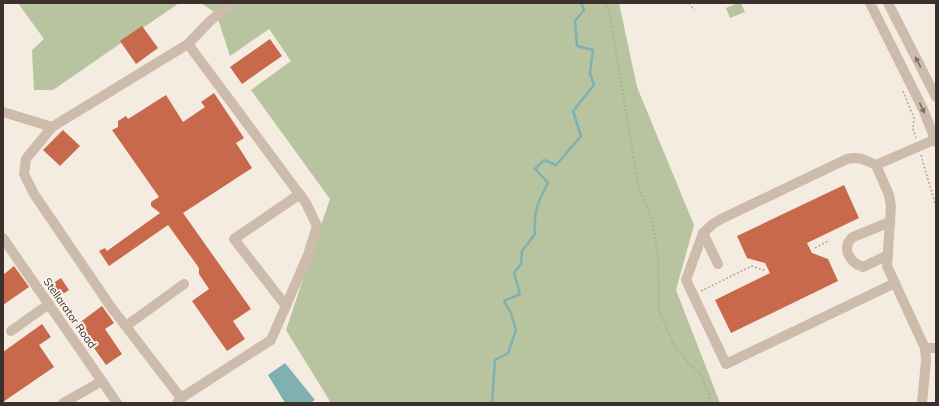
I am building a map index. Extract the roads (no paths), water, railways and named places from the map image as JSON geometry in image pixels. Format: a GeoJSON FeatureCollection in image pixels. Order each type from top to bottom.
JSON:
{"type":"FeatureCollection","features":[{"type":"Feature","properties":{"kind":"street"},"geometry":{"type":"LineString","coordinates":[[188,44],[300,194],[317,226],[308,254],[271,340],[179,401],[34,194],[24,174],[26,159],[52,127],[188,44],[208,22],[232,3]]}},
{"type":"Feature","properties":{"kind":"street"},"geometry":{"type":"LineString","coordinates":[[870,3],[923,109],[936,140],[876,165]]}},
{"type":"Feature","properties":{"kind":"street"},"geometry":{"type":"LineString","coordinates":[[888,3],[936,97]]}},
{"type":"Feature","properties":{"kind":"street"},"geometry":{"type":"LineString","coordinates":[[3,112],[52,127]]}},
{"type":"Feature","properties":{"kind":"street"},"geometry":{"type":"LineString","coordinates":[[895,283],[726,364],[686,280],[703,233],[721,219],[846,159],[855,157],[862,158],[876,165],[889,196],[891,206],[887,266],[916,326],[925,348],[926,361],[922,403]]}},
{"type":"Feature","properties":{"kind":"street"},"geometry":{"type":"LineString","coordinates":[[286,306],[234,239],[300,194]]}},
{"type":"Feature","properties":{"kind":"street"},"geometry":{"type":"LineString","coordinates":[[888,255],[863,267],[852,262],[849,258],[847,246],[848,241],[853,238],[890,222]]}},
{"type":"Feature","properties":{"kind":"street"},"geometry":{"type":"LineString","coordinates":[[703,233],[718,264]]}},
{"type":"Feature","properties":{"kind":"street","name":"Stellarator Road"},"geometry":{"type":"LineString","coordinates":[[3,238],[117,403]]}},
{"type":"Feature","properties":{"kind":"street"},"geometry":{"type":"LineString","coordinates":[[126,326],[184,284]]}},
{"type":"Feature","properties":{"kind":"street"},"geometry":{"type":"LineString","coordinates":[[11,330],[49,304]]}},
{"type":"Feature","properties":{"kind":"street"},"geometry":{"type":"LineString","coordinates":[[925,348],[936,348]]}},
{"type":"Feature","properties":{"kind":"street"},"geometry":{"type":"LineString","coordinates":[[63,403],[102,381]]}},
{"type":"Feature","properties":{"kind":"water"},"geometry":{"type":"Polygon","coordinates":[[[285,363],[315,400],[310,403],[285,403],[268,375],[285,363]]]}},
{"type":"Feature","properties":{"kind":"waterway"},"geometry":{"type":"LineString","coordinates":[[492,403],[495,360],[508,353],[516,330],[511,313],[504,301],[520,294],[514,273],[521,264],[522,251],[535,234],[537,207],[548,183],[535,169],[544,160],[556,165],[581,136],[573,111],[594,85],[590,73],[593,50],[577,46],[575,21],[584,10],[581,3]]}}]}
